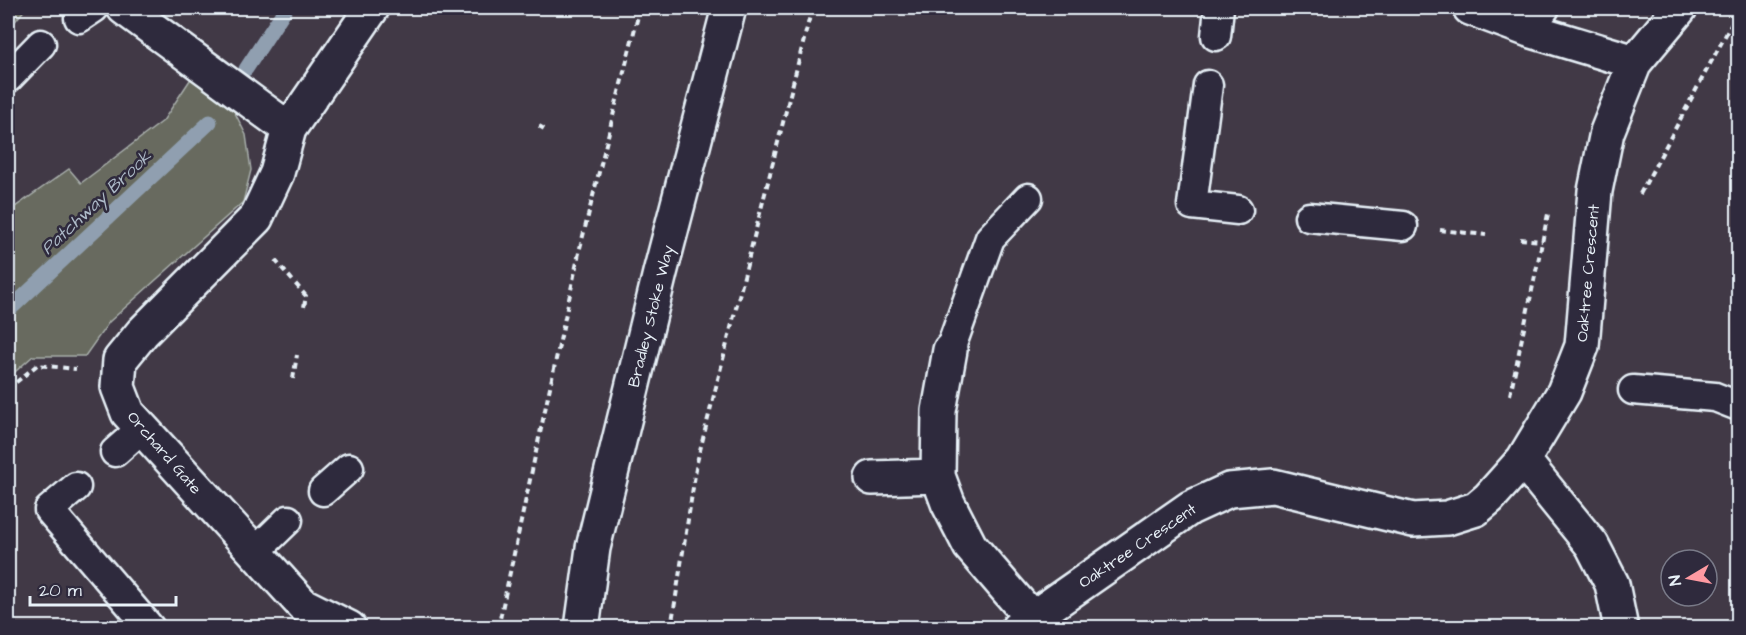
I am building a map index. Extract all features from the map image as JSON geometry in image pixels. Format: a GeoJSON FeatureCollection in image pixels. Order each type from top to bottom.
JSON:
{"type":"FeatureCollection","features":[{"type":"Feature","properties":{"kind":"street"},"geometry":{"type":"LineString","coordinates":[[124,8],[289,129]]}},
{"type":"Feature","properties":{"kind":"street"},"geometry":{"type":"LineString","coordinates":[[119,374],[120,360],[142,333],[256,218],[277,173],[289,129],[372,8]]}},
{"type":"Feature","properties":{"kind":"street","name":"Bradley Stoke Way"},"geometry":{"type":"LineString","coordinates":[[582,627],[593,548],[660,273],[729,8]]}},
{"type":"Feature","properties":{"kind":"street"},"geometry":{"type":"LineString","coordinates":[[1470,8],[1537,19],[1635,62]]}},
{"type":"Feature","properties":{"kind":"street","name":"Oaktree Crescent"},"geometry":{"type":"LineString","coordinates":[[950,350],[939,411],[938,476],[948,503],[970,546],[1024,622],[1190,507],[1229,490],[1273,486],[1413,520],[1448,518],[1476,509],[1523,460],[1564,392],[1582,346],[1595,191],[1607,132],[1635,62],[1680,8]]}},
{"type":"Feature","properties":{"kind":"street","name":"Orchard Gate"},"geometry":{"type":"LineString","coordinates":[[119,374],[118,387],[128,413],[141,429],[303,604],[330,624]]}},
{"type":"Feature","properties":{"kind":"street"},"geometry":{"type":"LineString","coordinates":[[1523,460],[1592,545],[1612,584],[1621,627]]}},
{"type":"Feature","properties":{"kind":"street"},"geometry":{"type":"LineString","coordinates":[[872,478],[938,476]]}},
{"type":"Feature","properties":{"kind":"lane"},"geometry":{"type":"LineString","coordinates":[[1216,36],[1220,8]]}},
{"type":"Feature","properties":{"kind":"lane"},"geometry":{"type":"LineString","coordinates":[[8,78],[41,44]]}},
{"type":"Feature","properties":{"kind":"lane"},"geometry":{"type":"LineString","coordinates":[[1208,86],[1192,205],[1238,210]]}},
{"type":"Feature","properties":{"kind":"lane"},"geometry":{"type":"LineString","coordinates":[[950,350],[990,238],[1028,198]]}},
{"type":"Feature","properties":{"kind":"lane"},"geometry":{"type":"LineString","coordinates":[[1309,217],[1403,226]]}},
{"type":"Feature","properties":{"kind":"lane"},"geometry":{"type":"LineString","coordinates":[[1633,390],[1715,397],[1738,405]]}},
{"type":"Feature","properties":{"kind":"lane"},"geometry":{"type":"LineString","coordinates":[[115,452],[141,429]]}},
{"type":"Feature","properties":{"kind":"lane"},"geometry":{"type":"LineString","coordinates":[[323,491],[349,468]]}},
{"type":"Feature","properties":{"kind":"lane"},"geometry":{"type":"LineString","coordinates":[[76,487],[49,510],[150,627]]}},
{"type":"Feature","properties":{"kind":"lane"},"geometry":{"type":"LineString","coordinates":[[255,552],[288,520]]}},
{"type":"Feature","properties":{"kind":"path"},"geometry":{"type":"LineString","coordinates":[[498,627],[579,248],[640,8]]}},
{"type":"Feature","properties":{"kind":"path"},"geometry":{"type":"LineString","coordinates":[[671,627],[697,462],[812,8]]}},
{"type":"Feature","properties":{"kind":"path"},"geometry":{"type":"LineString","coordinates":[[1637,199],[1738,12]]}},
{"type":"Feature","properties":{"kind":"path"},"geometry":{"type":"LineString","coordinates":[[539,126],[548,131]]}},
{"type":"Feature","properties":{"kind":"path"},"geometry":{"type":"LineString","coordinates":[[597,153],[602,155]]}},
{"type":"Feature","properties":{"kind":"path"},"geometry":{"type":"LineString","coordinates":[[1508,405],[1550,207]]}},
{"type":"Feature","properties":{"kind":"path"},"geometry":{"type":"LineString","coordinates":[[246,227],[306,296],[304,307]]}},
{"type":"Feature","properties":{"kind":"path"},"geometry":{"type":"LineString","coordinates":[[1520,239],[1542,241]]}},
{"type":"Feature","properties":{"kind":"path"},"geometry":{"type":"LineString","coordinates":[[293,379],[297,355]]}},
{"type":"Feature","properties":{"kind":"path"},"geometry":{"type":"LineString","coordinates":[[8,389],[37,365],[119,374]]}},
{"type":"Feature","properties":{"kind":"shaded area"},"geometry":{"type":"Polygon","coordinates":[[[8,8],[26,8],[8,30],[8,8]]]}},
{"type":"Feature","properties":{"kind":"shaded area"},"geometry":{"type":"Polygon","coordinates":[[[194,74],[234,111],[246,135],[251,170],[243,202],[109,322],[85,356],[33,356],[8,378],[8,212],[69,169],[81,183],[163,121],[194,74]]]}},
{"type":"Feature","properties":{"kind":"waterway","name":"Patchway Brook"},"geometry":{"type":"LineString","coordinates":[[246,69],[286,8]]}},
{"type":"Feature","properties":{"kind":"waterway","name":"Patchway Brook"},"geometry":{"type":"LineString","coordinates":[[8,311],[210,122]]}}]}
